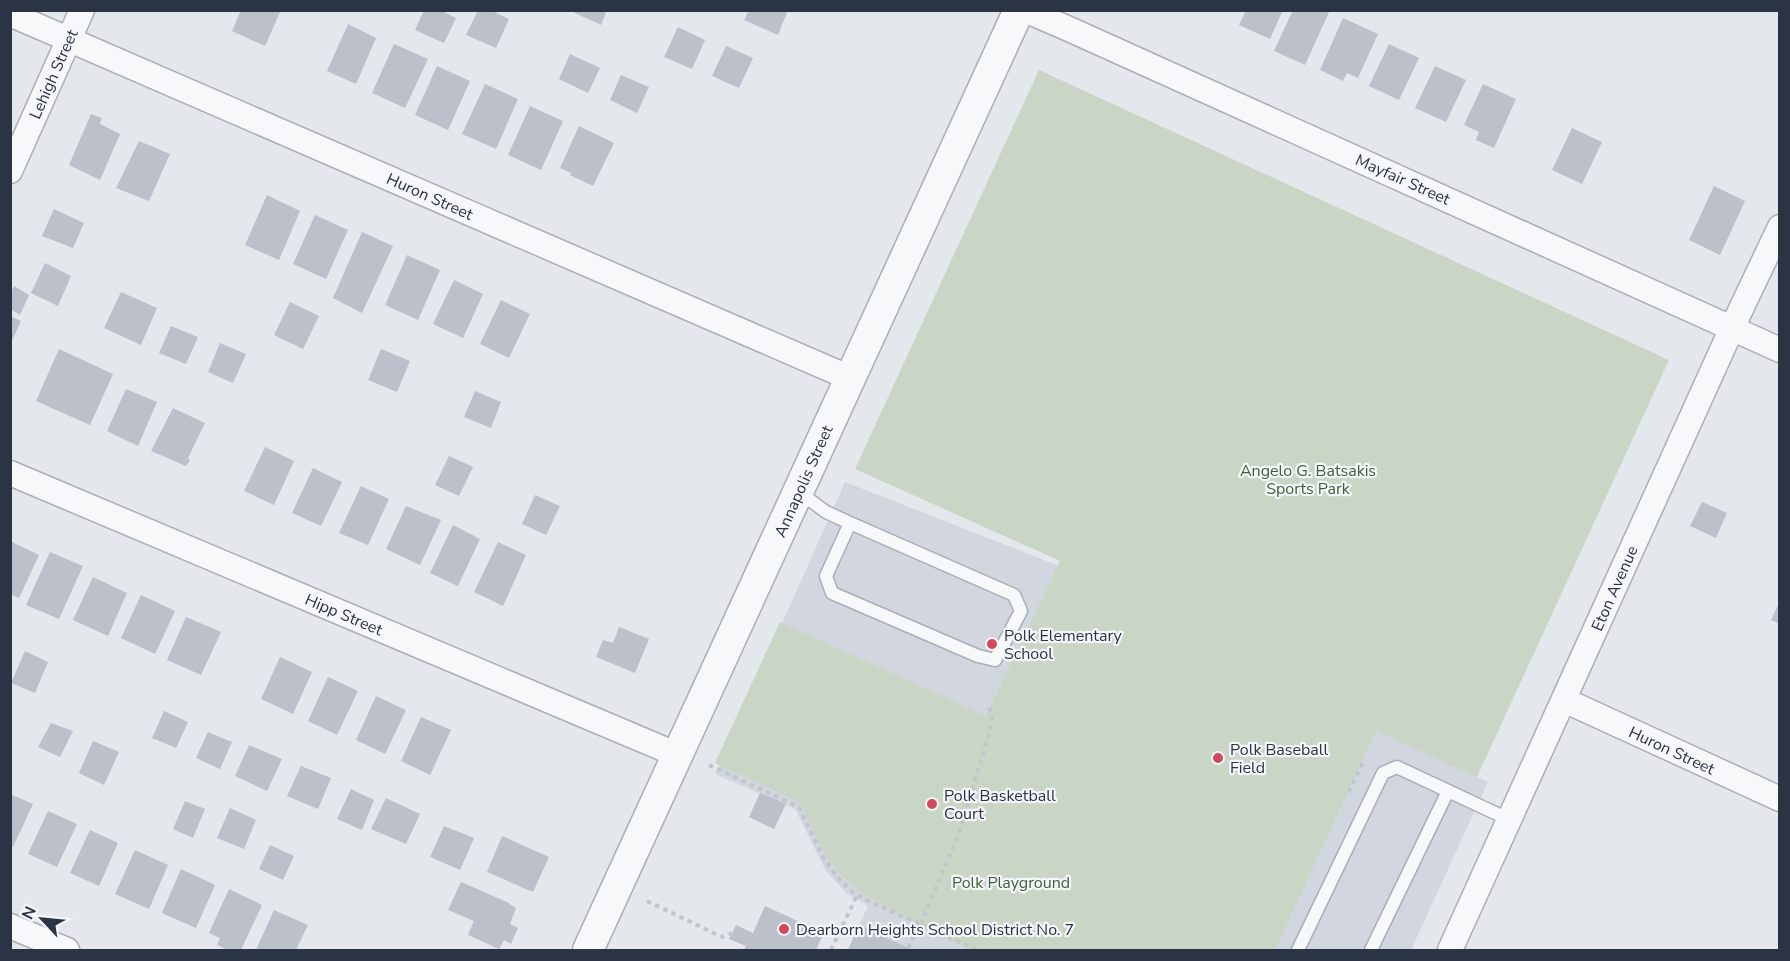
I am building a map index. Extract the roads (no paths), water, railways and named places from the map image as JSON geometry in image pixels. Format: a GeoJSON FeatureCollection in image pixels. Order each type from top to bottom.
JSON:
{"type":"FeatureCollection","features":[{"type":"Feature","properties":{"kind":"street","name":"Lehigh Street"},"geometry":{"type":"LineString","coordinates":[[10,171],[82,10]]}},
{"type":"Feature","properties":{"kind":"street","name":"Annapolis Street"},"geometry":{"type":"LineString","coordinates":[[588,951],[1019,10]]}},
{"type":"Feature","properties":{"kind":"street","name":"Mayfair Street"},"geometry":{"type":"LineString","coordinates":[[1025,10],[1779,350]]}},
{"type":"Feature","properties":{"kind":"street","name":"Huron Street"},"geometry":{"type":"LineString","coordinates":[[10,14],[850,378]]}},
{"type":"Feature","properties":{"kind":"street","name":"Eton Avenue"},"geometry":{"type":"LineString","coordinates":[[1450,951],[1779,227]]}},
{"type":"Feature","properties":{"kind":"street","name":"Hipp Street"},"geometry":{"type":"LineString","coordinates":[[10,473],[678,755]]}},
{"type":"Feature","properties":{"kind":"street","name":"Huron Street"},"geometry":{"type":"LineString","coordinates":[[1564,700],[1779,799]]}},
{"type":"Feature","properties":{"kind":"street"},"geometry":{"type":"LineString","coordinates":[[10,926],[67,951]]}},
{"type":"Feature","properties":{"kind":"lane"},"geometry":{"type":"LineString","coordinates":[[798,492],[826,512],[1014,595],[1021,611],[995,660],[978,656],[832,593],[826,576],[850,523]]}},
{"type":"Feature","properties":{"kind":"lane"},"geometry":{"type":"LineString","coordinates":[[1298,951],[1383,773],[1397,767],[1510,820]]}},
{"type":"Feature","properties":{"kind":"lane"},"geometry":{"type":"LineString","coordinates":[[1371,951],[1448,791]]}},
{"type":"Feature","properties":{"kind":"place","name":"Polk Elementary School"},"geometry":{"type":"Point","coordinates":[992,644]}},
{"type":"Feature","properties":{"kind":"place","name":"Polk Baseball Field"},"geometry":{"type":"Point","coordinates":[1218,758]}},
{"type":"Feature","properties":{"kind":"place","name":"Polk Basketball Court"},"geometry":{"type":"Point","coordinates":[932,804]}},
{"type":"Feature","properties":{"kind":"place","name":"Dearborn Heights School District No. 7"},"geometry":{"type":"Point","coordinates":[784,929]}},
{"type":"Feature","properties":{"kind":"park label","name":"Angelo G. Batsakis Sports Park"},"geometry":{"type":"Point","coordinates":[1308,479]}},
{"type":"Feature","properties":{"kind":"park label","name":"Polk Playground"},"geometry":{"type":"Point","coordinates":[1011,882]}}]}
